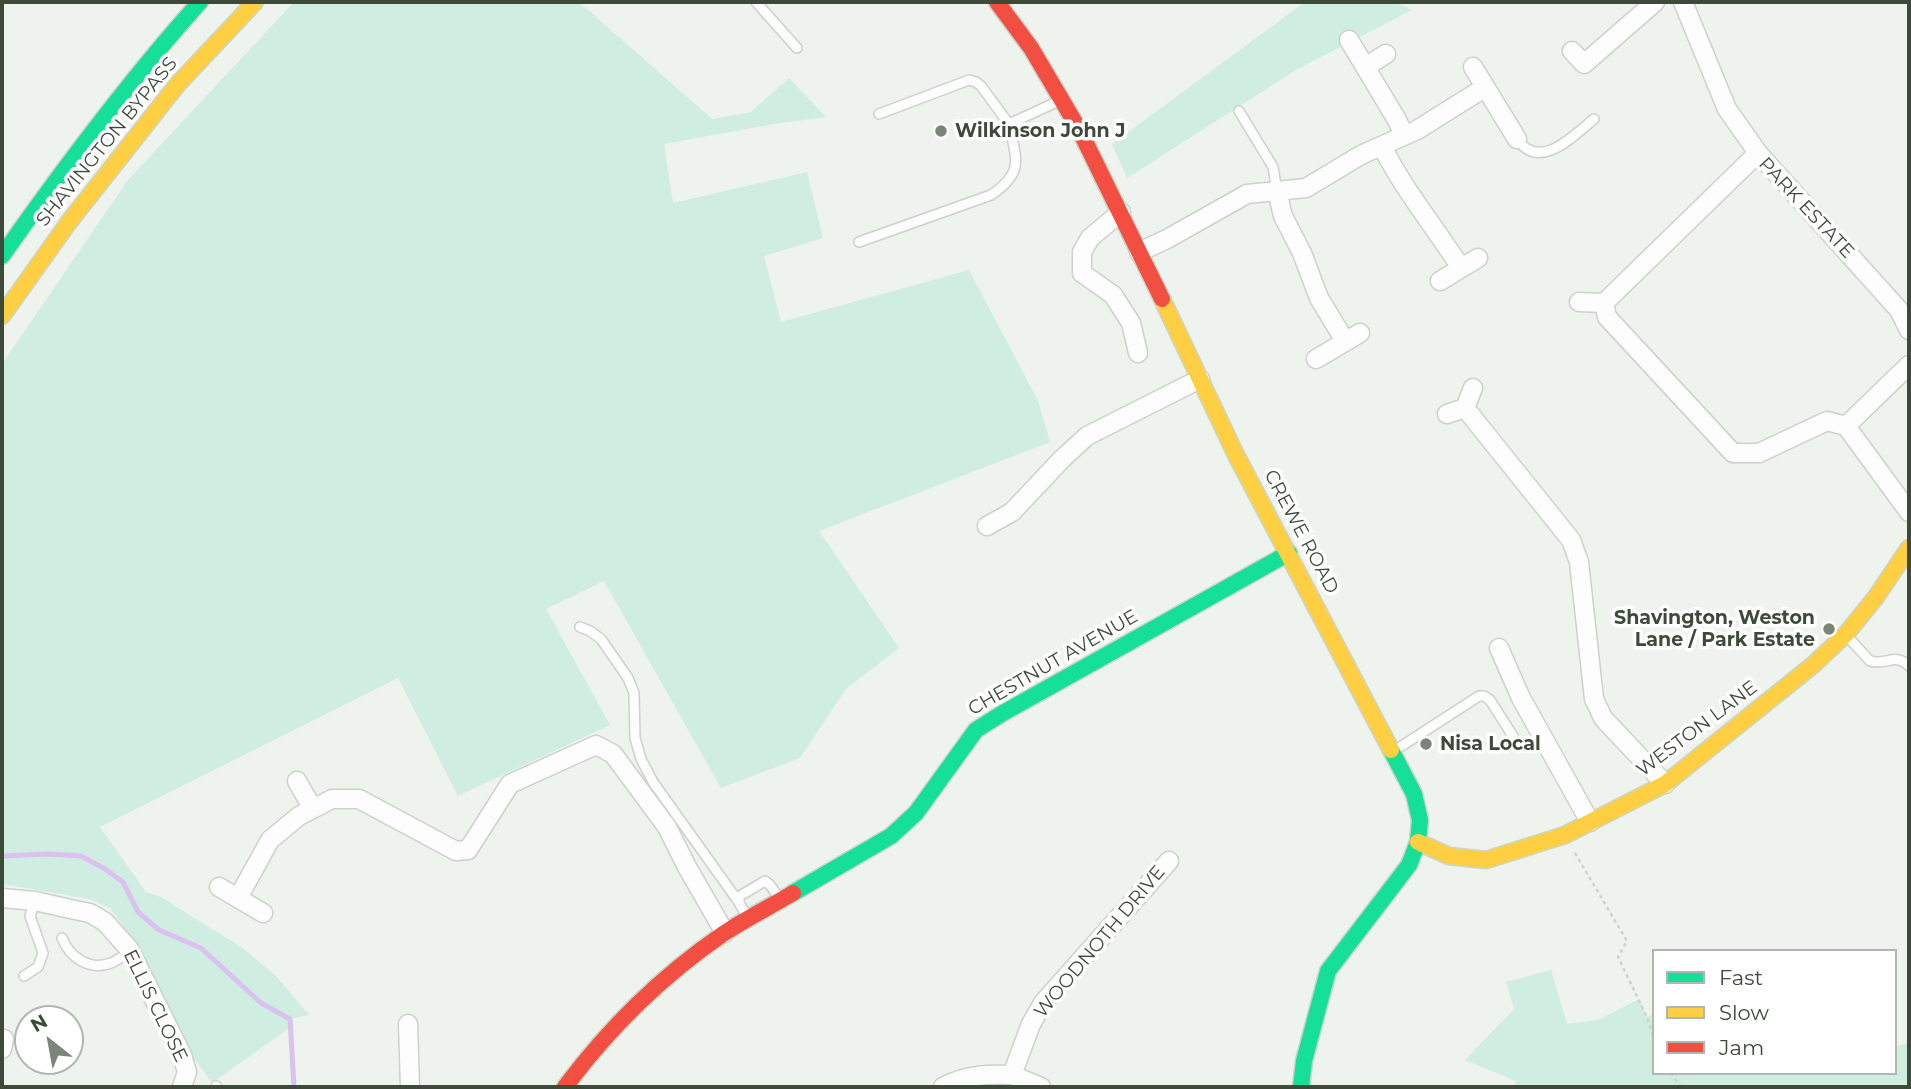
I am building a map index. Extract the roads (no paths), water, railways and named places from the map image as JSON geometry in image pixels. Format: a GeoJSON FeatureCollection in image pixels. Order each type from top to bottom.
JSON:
{"type":"FeatureCollection","features":[{"type":"Feature","properties":{"kind":"main road","name":"SHAVINGTON BYPASS"},"geometry":{"type":"LineString","coordinates":[[2,256],[57,176],[158,48],[200,2]]}},
{"type":"Feature","properties":{"kind":"main road","name":"SHAVINGTON BYPASS"},"geometry":{"type":"LineString","coordinates":[[2,316],[69,222],[177,85],[255,2]]}},
{"type":"Feature","properties":{"kind":"main road","name":"CREWE ROAD"},"geometry":{"type":"LineString","coordinates":[[997,2],[1031,48],[1062,99],[1121,212],[1236,455],[1414,794],[1420,820],[1418,842],[1409,865],[1328,971],[1304,1061],[1301,1087]]}},
{"type":"Feature","properties":{"kind":"main road","name":"WESTON LANE"},"geometry":{"type":"LineString","coordinates":[[1418,842],[1449,856],[1486,860],[1565,835],[1665,785],[1813,665],[1846,634],[1909,548]]}},
{"type":"Feature","properties":{"kind":"main road","name":"CHESTNUT AVENUE"},"geometry":{"type":"LineString","coordinates":[[565,1087],[588,1056],[627,1013],[693,956],[725,933],[891,836],[906,824],[976,730],[1289,553]]}},
{"type":"Feature","properties":{"kind":"street"},"geometry":{"type":"LineString","coordinates":[[1572,51],[1584,64],[1655,2]]}},
{"type":"Feature","properties":{"kind":"street"},"geometry":{"type":"LineString","coordinates":[[1683,2],[1727,109],[1758,153]]}},
{"type":"Feature","properties":{"kind":"street"},"geometry":{"type":"LineString","coordinates":[[1349,40],[1398,120],[1404,135]]}},
{"type":"Feature","properties":{"kind":"street"},"geometry":{"type":"LineString","coordinates":[[1365,67],[1386,54]]}},
{"type":"Feature","properties":{"kind":"street"},"geometry":{"type":"LineString","coordinates":[[1473,67],[1517,139]]}},
{"type":"Feature","properties":{"kind":"street"},"geometry":{"type":"LineString","coordinates":[[1139,252],[1247,194],[1306,188],[1485,88]]}},
{"type":"Feature","properties":{"kind":"street"},"geometry":{"type":"LineString","coordinates":[[1381,146],[1461,268]]}},
{"type":"Feature","properties":{"kind":"street","name":"PARK ESTATE"},"geometry":{"type":"LineString","coordinates":[[1604,303],[1758,153],[1899,310],[1909,330]]}},
{"type":"Feature","properties":{"kind":"street"},"geometry":{"type":"LineString","coordinates":[[1277,191],[1283,216],[1302,253],[1319,298],[1353,337],[1316,359]]}},
{"type":"Feature","properties":{"kind":"street"},"geometry":{"type":"LineString","coordinates":[[1121,212],[1090,238],[1082,252],[1082,273],[1113,295],[1131,323],[1138,353]]}},
{"type":"Feature","properties":{"kind":"street"},"geometry":{"type":"LineString","coordinates":[[1440,281],[1479,258]]}},
{"type":"Feature","properties":{"kind":"street"},"geometry":{"type":"LineString","coordinates":[[1579,302],[1604,303],[1607,317],[1733,453],[1759,453],[1828,421],[1846,426],[1909,512]]}},
{"type":"Feature","properties":{"kind":"street"},"geometry":{"type":"LineString","coordinates":[[1846,426],[1909,365]]}},
{"type":"Feature","properties":{"kind":"street"},"geometry":{"type":"LineString","coordinates":[[987,526],[1012,512],[1062,458],[1087,436],[1200,379]]}},
{"type":"Feature","properties":{"kind":"street"},"geometry":{"type":"LineString","coordinates":[[1447,414],[1465,408],[1473,388]]}},
{"type":"Feature","properties":{"kind":"street"},"geometry":{"type":"LineString","coordinates":[[1465,408],[1571,540],[1579,562],[1594,699],[1603,718],[1665,785]]}},
{"type":"Feature","properties":{"kind":"street"},"geometry":{"type":"LineString","coordinates":[[1499,648],[1521,698],[1590,822]]}},
{"type":"Feature","properties":{"kind":"street"},"geometry":{"type":"LineString","coordinates":[[238,898],[270,840],[299,816],[331,799],[359,799],[456,850],[468,850],[510,784],[596,745],[613,754],[667,827],[725,933]]}},
{"type":"Feature","properties":{"kind":"street"},"geometry":{"type":"LineString","coordinates":[[297,781],[313,809]]}},
{"type":"Feature","properties":{"kind":"street","name":"WOODNOTH DRIVE"},"geometry":{"type":"LineString","coordinates":[[1012,1075],[1031,1024],[1043,1003],[1169,862]]}},
{"type":"Feature","properties":{"kind":"street"},"geometry":{"type":"LineString","coordinates":[[219,887],[263,913]]}},
{"type":"Feature","properties":{"kind":"street","name":"ELLIS CLOSE"},"geometry":{"type":"LineString","coordinates":[[2,898],[35,901],[90,914],[105,922],[131,952],[182,1055],[187,1072],[182,1087]]}},
{"type":"Feature","properties":{"kind":"street"},"geometry":{"type":"LineString","coordinates":[[408,1024],[410,1087]]}},
{"type":"Feature","properties":{"kind":"street"},"geometry":{"type":"LineString","coordinates":[[943,1087],[957,1080],[989,1074],[1012,1075],[1041,1087]]}},
{"type":"Feature","properties":{"kind":"lane"},"geometry":{"type":"LineString","coordinates":[[756,2],[797,48]]}},
{"type":"Feature","properties":{"kind":"lane"},"geometry":{"type":"LineString","coordinates":[[859,242],[991,195],[1005,185],[1014,173],[1016,160],[1009,124],[976,82],[969,80],[879,114]]}},
{"type":"Feature","properties":{"kind":"lane"},"geometry":{"type":"LineString","coordinates":[[1009,124],[1062,99]]}},
{"type":"Feature","properties":{"kind":"lane"},"geometry":{"type":"LineString","coordinates":[[1239,111],[1273,167],[1277,191]]}},
{"type":"Feature","properties":{"kind":"lane"},"geometry":{"type":"LineString","coordinates":[[1517,139],[1524,148],[1539,153],[1559,148],[1594,119]]}},
{"type":"Feature","properties":{"kind":"lane"},"geometry":{"type":"LineString","coordinates":[[580,627],[601,639],[628,678],[634,693],[635,738],[641,759],[653,782],[749,919]]}},
{"type":"Feature","properties":{"kind":"lane"},"geometry":{"type":"LineString","coordinates":[[1846,634],[1870,661],[1881,663],[1897,658],[1909,666]]}},
{"type":"Feature","properties":{"kind":"lane"},"geometry":{"type":"LineString","coordinates":[[1392,752],[1479,696],[1490,700],[1516,741]]}},
{"type":"Feature","properties":{"kind":"lane"},"geometry":{"type":"LineString","coordinates":[[738,901],[740,896],[765,881],[771,885],[781,901]]}},
{"type":"Feature","properties":{"kind":"lane"},"geometry":{"type":"LineString","coordinates":[[24,976],[37,967],[43,953],[30,916],[35,901]]}},
{"type":"Feature","properties":{"kind":"lane"},"geometry":{"type":"LineString","coordinates":[[62,938],[67,950],[80,961],[97,966],[112,963],[131,952]]}},
{"type":"Feature","properties":{"kind":"waterway"},"geometry":{"type":"LineString","coordinates":[[2,856],[81,856],[123,882],[138,912],[159,930],[201,948],[261,1003],[290,1019],[294,1087]]}},
{"type":"Feature","properties":{"kind":"place","name":"Wilkinson John J"},"geometry":{"type":"Point","coordinates":[941,131]}},
{"type":"Feature","properties":{"kind":"place","name":"Shavington, Weston Lane / Park Estate"},"geometry":{"type":"Point","coordinates":[1829,629]}},
{"type":"Feature","properties":{"kind":"place","name":"Nisa Local"},"geometry":{"type":"Point","coordinates":[1426,744]}}]}
